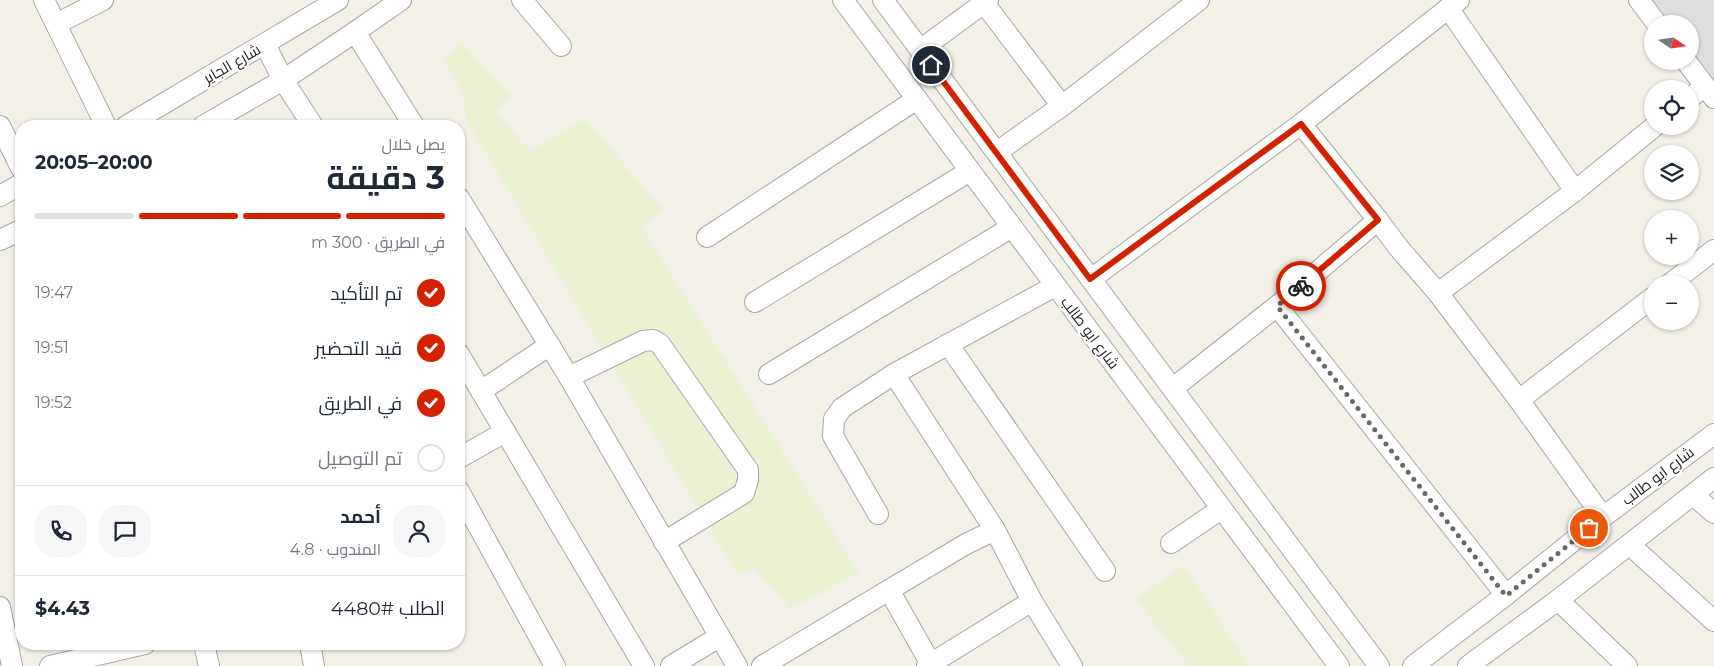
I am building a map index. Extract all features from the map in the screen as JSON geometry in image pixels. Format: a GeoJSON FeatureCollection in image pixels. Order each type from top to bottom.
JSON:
{"type":"FeatureCollection","features":[{"type":"Feature","properties":{"kind":"street"},"geometry":{"type":"LineString","coordinates":[[44,0],[103,120]]}},
{"type":"Feature","properties":{"kind":"street"},"geometry":{"type":"LineString","coordinates":[[56,24],[103,0]]}},
{"type":"Feature","properties":{"kind":"street","name":"شارع الجاير"},"geometry":{"type":"LineString","coordinates":[[136,120],[338,0]]}},
{"type":"Feature","properties":{"kind":"street"},"geometry":{"type":"LineString","coordinates":[[213,120],[283,80],[401,0]]}},
{"type":"Feature","properties":{"kind":"street"},"geometry":{"type":"LineString","coordinates":[[522,0],[561,46]]}},
{"type":"Feature","properties":{"kind":"street","name":"شارع ابو طالب"},"geometry":{"type":"LineString","coordinates":[[843,0],[1339,666]]}},
{"type":"Feature","properties":{"kind":"street"},"geometry":{"type":"LineString","coordinates":[[883,0],[1379,666]]}},
{"type":"Feature","properties":{"kind":"street"},"geometry":{"type":"LineString","coordinates":[[996,152],[1062,106],[1200,0]]}},
{"type":"Feature","properties":{"kind":"street"},"geometry":{"type":"LineString","coordinates":[[1639,0],[1650,15]]}},
{"type":"Feature","properties":{"kind":"street"},"geometry":{"type":"LineString","coordinates":[[920,50],[986,2],[1062,106]]}},
{"type":"Feature","properties":{"kind":"street"},"geometry":{"type":"LineString","coordinates":[[1090,279],[1301,124],[1453,4],[1575,191]]}},
{"type":"Feature","properties":{"kind":"street"},"geometry":{"type":"LineString","coordinates":[[356,32],[410,120]]}},
{"type":"Feature","properties":{"kind":"street"},"geometry":{"type":"LineString","coordinates":[[265,44],[283,80],[309,120]]}},
{"type":"Feature","properties":{"kind":"street"},"geometry":{"type":"LineString","coordinates":[[1691,70],[1703,94]]}},
{"type":"Feature","properties":{"kind":"street"},"geometry":{"type":"LineString","coordinates":[[707,237],[917,99]]}},
{"type":"Feature","properties":{"kind":"street"},"geometry":{"type":"LineString","coordinates":[[1301,124],[1398,247],[1438,293],[1519,400],[1603,517]]}},
{"type":"Feature","properties":{"kind":"street"},"geometry":{"type":"LineString","coordinates":[[0,126],[15,156]]}},
{"type":"Feature","properties":{"kind":"street"},"geometry":{"type":"LineString","coordinates":[[1438,293],[1575,191],[1644,135]]}},
{"type":"Feature","properties":{"kind":"street"},"geometry":{"type":"LineString","coordinates":[[755,302],[970,171]]}},
{"type":"Feature","properties":{"kind":"street"},"geometry":{"type":"LineString","coordinates":[[0,196],[15,187]]}},
{"type":"Feature","properties":{"kind":"street"},"geometry":{"type":"LineString","coordinates":[[465,208],[550,344],[719,637],[738,666]]}},
{"type":"Feature","properties":{"kind":"street"},"geometry":{"type":"LineString","coordinates":[[1177,385],[1277,306],[1378,220]]}},
{"type":"Feature","properties":{"kind":"street"},"geometry":{"type":"LineString","coordinates":[[769,374],[1012,227]]}},
{"type":"Feature","properties":{"kind":"street"},"geometry":{"type":"LineString","coordinates":[[0,240],[15,233]]}},
{"type":"Feature","properties":{"kind":"street"},"geometry":{"type":"LineString","coordinates":[[1682,275],[1714,250]]}},
{"type":"Feature","properties":{"kind":"street"},"geometry":{"type":"LineString","coordinates":[[878,514],[833,436],[834,418],[842,408],[894,374],[1055,286]]}},
{"type":"Feature","properties":{"kind":"street"},"geometry":{"type":"LineString","coordinates":[[1519,400],[1644,304]]}},
{"type":"Feature","properties":{"kind":"street"},"geometry":{"type":"LineString","coordinates":[[1277,306],[1506,596]]}},
{"type":"Feature","properties":{"kind":"street"},"geometry":{"type":"LineString","coordinates":[[569,377],[644,341],[653,340],[660,344],[748,470],[748,480],[744,492],[664,542]]}},
{"type":"Feature","properties":{"kind":"street"},"geometry":{"type":"LineString","coordinates":[[480,391],[550,344]]}},
{"type":"Feature","properties":{"kind":"street"},"geometry":{"type":"LineString","coordinates":[[948,344],[1104,572]]}},
{"type":"Feature","properties":{"kind":"street"},"geometry":{"type":"LineString","coordinates":[[465,365],[644,666]]}},
{"type":"Feature","properties":{"kind":"street"},"geometry":{"type":"LineString","coordinates":[[894,374],[995,530],[1032,601],[1072,666]]}},
{"type":"Feature","properties":{"kind":"street"},"geometry":{"type":"LineString","coordinates":[[465,455],[505,432]]}},
{"type":"Feature","properties":{"kind":"street","name":"شارع ابو طالب"},"geometry":{"type":"LineString","coordinates":[[1413,666],[1506,596],[1603,517],[1714,434]]}},
{"type":"Feature","properties":{"kind":"street"},"geometry":{"type":"LineString","coordinates":[[1468,666],[1630,545],[1714,478]]}},
{"type":"Feature","properties":{"kind":"street"},"geometry":{"type":"LineString","coordinates":[[1693,495],[1714,513]]}},
{"type":"Feature","properties":{"kind":"street"},"geometry":{"type":"LineString","coordinates":[[465,502],[555,666]]}},
{"type":"Feature","properties":{"kind":"street"},"geometry":{"type":"LineString","coordinates":[[1171,543],[1222,509]]}},
{"type":"Feature","properties":{"kind":"street"},"geometry":{"type":"LineString","coordinates":[[762,666],[980,536],[995,530]]}},
{"type":"Feature","properties":{"kind":"street"},"geometry":{"type":"LineString","coordinates":[[1630,545],[1714,621]]}},
{"type":"Feature","properties":{"kind":"street"},"geometry":{"type":"LineString","coordinates":[[1264,566],[1290,546]]}},
{"type":"Feature","properties":{"kind":"street"},"geometry":{"type":"LineString","coordinates":[[889,590],[930,665],[1032,601]]}},
{"type":"Feature","properties":{"kind":"street"},"geometry":{"type":"LineString","coordinates":[[1558,600],[1627,666]]}},
{"type":"Feature","properties":{"kind":"street"},"geometry":{"type":"LineString","coordinates":[[0,607],[12,666]]}},
{"type":"Feature","properties":{"kind":"street"},"geometry":{"type":"LineString","coordinates":[[671,666],[719,637]]}},
{"type":"Feature","properties":{"kind":"street"},"geometry":{"type":"LineString","coordinates":[[50,666],[125,650]]}},
{"type":"Feature","properties":{"kind":"street"},"geometry":{"type":"LineString","coordinates":[[205,650],[209,666]]}},
{"type":"Feature","properties":{"kind":"street"},"geometry":{"type":"LineString","coordinates":[[311,650],[314,666]]}},
{"type":"Feature","properties":{"kind":"shaded area"},"geometry":{"type":"Polygon","coordinates":[[[1639,0],[1714,0],[1714,98],[1696,70],[1699,70],[1699,15],[1650,15],[1639,0]]]}},
{"type":"Feature","properties":{"kind":"green space"},"geometry":{"type":"Polygon","coordinates":[[[461,42],[511,96],[495,112],[530,151],[585,119],[663,210],[641,226],[859,573],[789,609],[754,567],[738,575],[466,120],[463,94],[444,59],[461,42]]]}},
{"type":"Feature","properties":{"kind":"green space"},"geometry":{"type":"Polygon","coordinates":[[[1184,566],[1249,666],[1189,666],[1135,599],[1184,566]]]}},
{"type":"Feature","properties":{"kind":"way so far"},"geometry":{"type":"LineString","coordinates":[[1301,286],[1277,306],[1506,596],[1589,528]]}},
{"type":"Feature","properties":{"kind":"route"},"geometry":{"type":"LineString","coordinates":[[931,65],[1090,279],[1301,124],[1378,220],[1301,286]]}}]}
